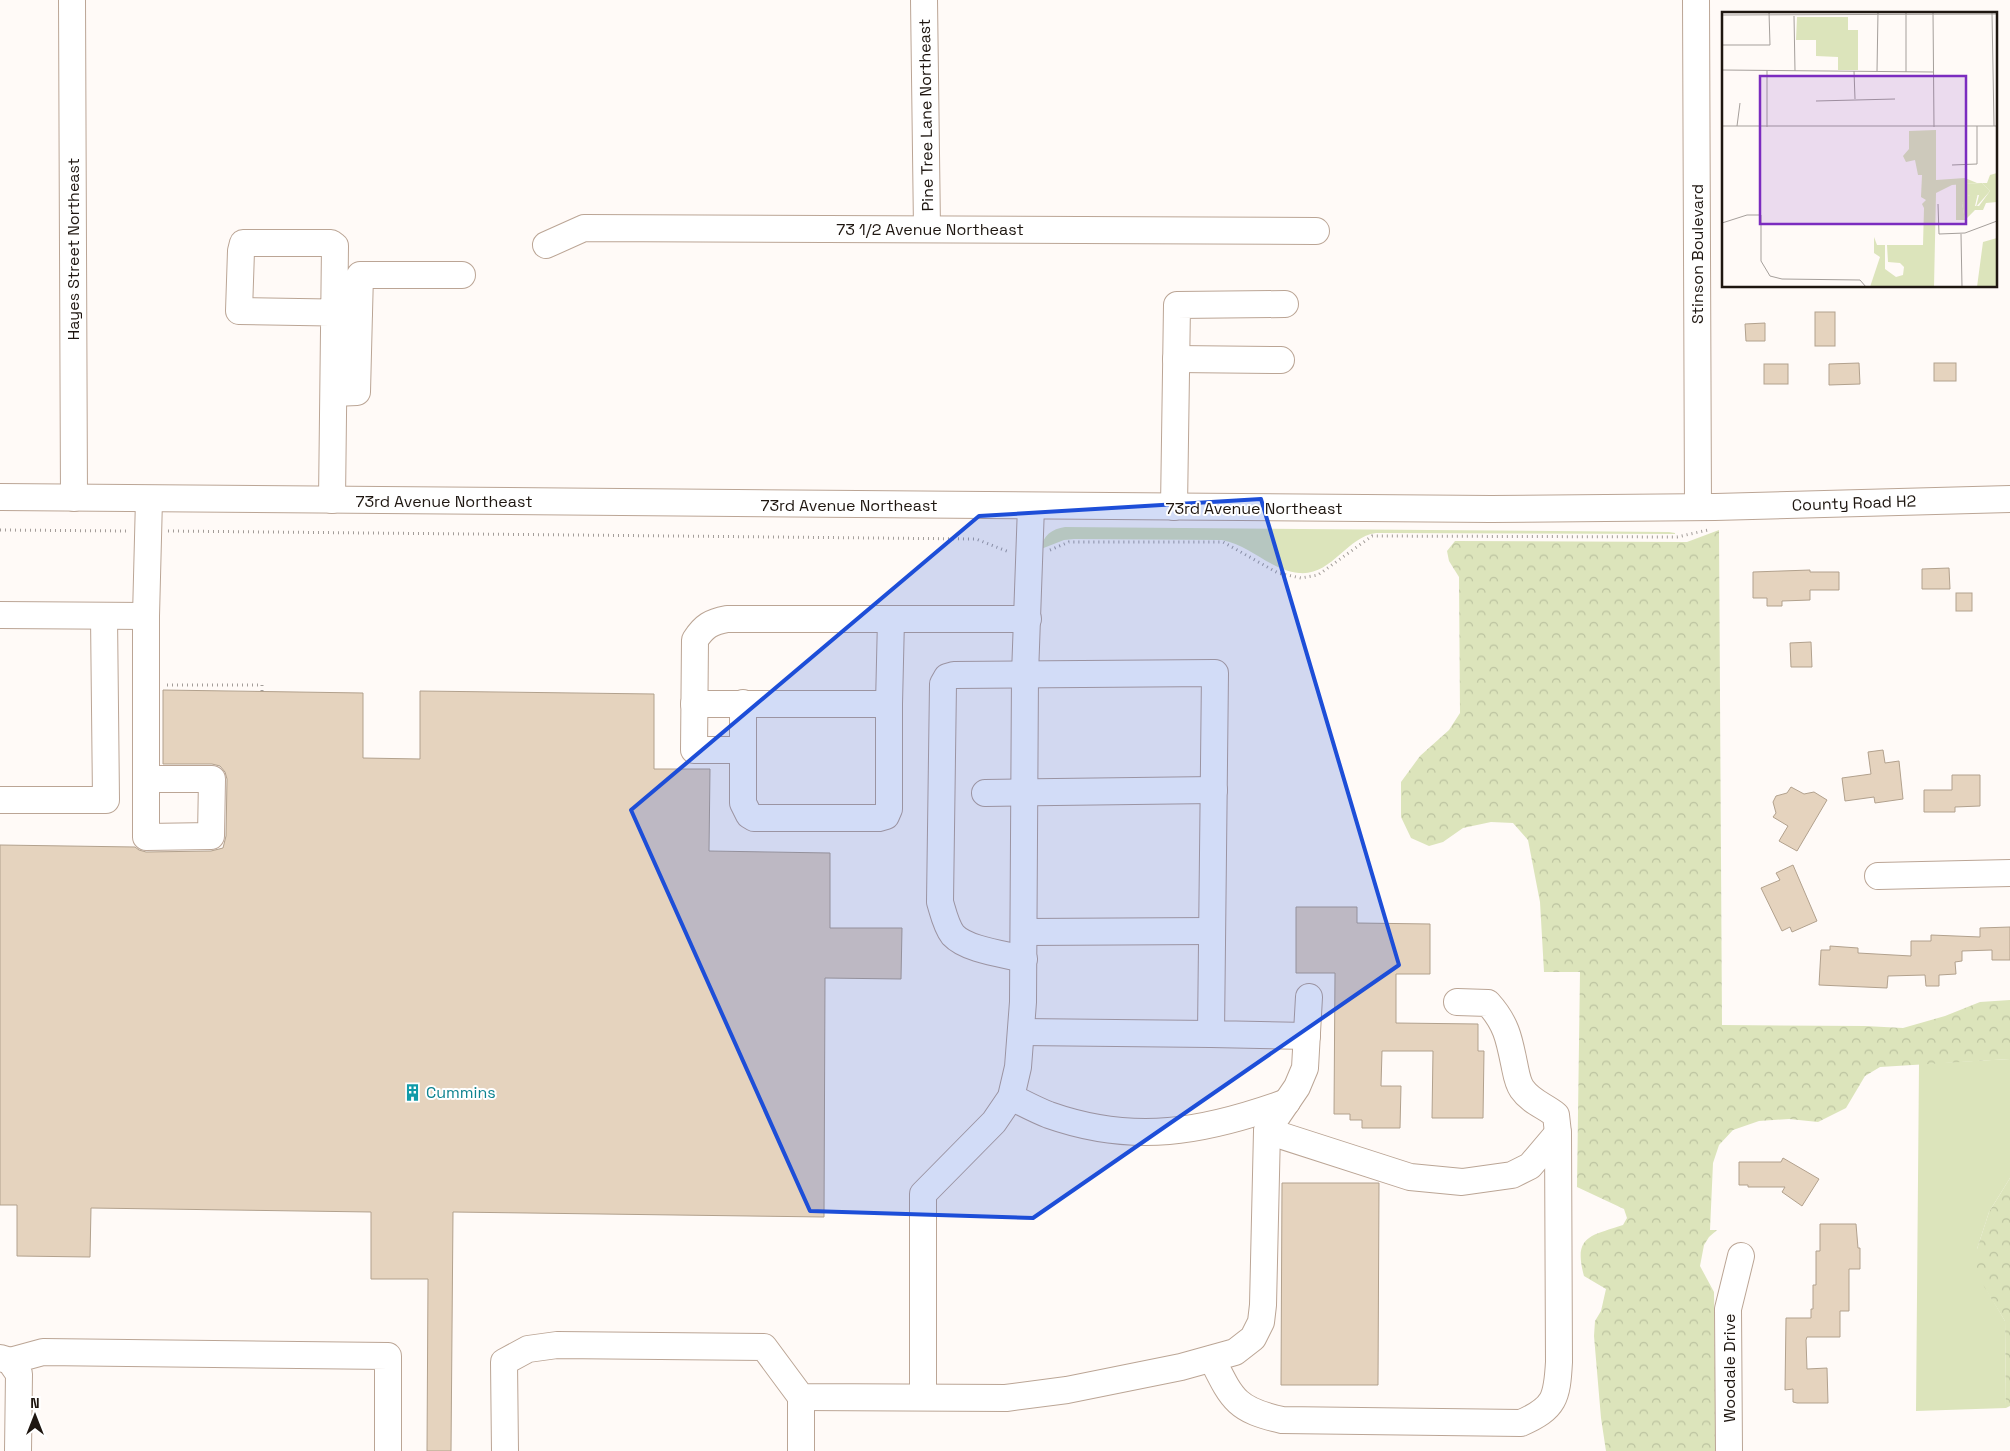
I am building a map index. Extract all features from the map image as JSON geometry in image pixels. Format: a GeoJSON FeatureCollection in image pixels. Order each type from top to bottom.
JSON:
{"type":"FeatureCollection","features":[{"type":"Feature","properties":{"kind":"street","name":"Hayes Street Northeast"},"geometry":{"type":"LineString","coordinates":[[72,0],[74,498]]}},
{"type":"Feature","properties":{"kind":"street","name":"Pine Tree Lane Northeast"},"geometry":{"type":"LineString","coordinates":[[924,0],[927,229]]}},
{"type":"Feature","properties":{"kind":"street","name":"Stinson Boulevard"},"geometry":{"type":"LineString","coordinates":[[1696,0],[1698,507]]}},
{"type":"Feature","properties":{"kind":"street","name":"73 1/2 Avenue Northeast"},"geometry":{"type":"LineString","coordinates":[[546,245],[584,228],[1316,231]]}},
{"type":"Feature","properties":{"kind":"street"},"geometry":{"type":"LineString","coordinates":[[332,500],[334,393],[346,312],[360,275],[462,275]]}},
{"type":"Feature","properties":{"kind":"street"},"geometry":{"type":"LineString","coordinates":[[1174,507],[1177,305],[1285,304]]}},
{"type":"Feature","properties":{"kind":"street"},"geometry":{"type":"LineString","coordinates":[[1176,359],[1281,360]]}},
{"type":"Feature","properties":{"kind":"street","name":"73rd Avenue Northeast"},"geometry":{"type":"LineString","coordinates":[[0,498],[1491,509],[1698,507]]}},
{"type":"Feature","properties":{"kind":"street"},"geometry":{"type":"LineString","coordinates":[[147,779],[212,779],[211,836],[146,837],[146,616],[149,499]]}},
{"type":"Feature","properties":{"kind":"street","name":"County Road H2"},"geometry":{"type":"LineString","coordinates":[[1698,507],[2010,499]]}},
{"type":"Feature","properties":{"kind":"street"},"geometry":{"type":"LineString","coordinates":[[923,1397],[923,1194],[994,1122],[1011,1097],[1018,1067],[1025,932],[1025,675],[1031,506]]}},
{"type":"Feature","properties":{"kind":"street"},"geometry":{"type":"LineString","coordinates":[[0,615],[146,616]]}},
{"type":"Feature","properties":{"kind":"street"},"geometry":{"type":"LineString","coordinates":[[0,800],[106,800],[104,616]]}},
{"type":"Feature","properties":{"kind":"street"},"geometry":{"type":"LineString","coordinates":[[743,750],[694,750],[695,640],[702,629],[713,621],[727,619],[1028,619]]}},
{"type":"Feature","properties":{"kind":"street"},"geometry":{"type":"LineString","coordinates":[[743,703],[743,803],[749,815],[754,818],[879,818],[886,816],[889,809],[891,619]]}},
{"type":"Feature","properties":{"kind":"street"},"geometry":{"type":"LineString","coordinates":[[1024,959],[970,945],[954,935],[945,919],[940,902],[943,684],[947,677],[954,675],[1215,673],[1211,1034]]}},
{"type":"Feature","properties":{"kind":"street"},"geometry":{"type":"LineString","coordinates":[[694,704],[889,704]]}},
{"type":"Feature","properties":{"kind":"street"},"geometry":{"type":"LineString","coordinates":[[985,793],[1214,790]]}},
{"type":"Feature","properties":{"kind":"street"},"geometry":{"type":"LineString","coordinates":[[1878,876],[2010,873]]}},
{"type":"Feature","properties":{"kind":"street"},"geometry":{"type":"LineString","coordinates":[[1025,932],[1212,930]]}},
{"type":"Feature","properties":{"kind":"street"},"geometry":{"type":"LineString","coordinates":[[801,1396],[1006,1398],[1067,1390],[1181,1367],[1235,1352],[1253,1338],[1261,1322],[1264,1306],[1267,1130],[1297,1087],[1305,1068],[1309,997]]}},
{"type":"Feature","properties":{"kind":"street"},"geometry":{"type":"LineString","coordinates":[[1212,1359],[1228,1391],[1244,1408],[1261,1415],[1282,1420],[1521,1423],[1538,1415],[1551,1403],[1558,1389],[1558,1133],[1556,1115],[1548,1108],[1533,1101],[1519,1084],[1508,1032],[1500,1017],[1488,1003],[1456,1002]]}},
{"type":"Feature","properties":{"kind":"street"},"geometry":{"type":"LineString","coordinates":[[1021,1032],[1307,1036]]}},
{"type":"Feature","properties":{"kind":"street"},"geometry":{"type":"LineString","coordinates":[[1011,1097],[1047,1114],[1083,1125],[1121,1131],[1153,1133],[1187,1130],[1230,1121],[1287,1102]]}},
{"type":"Feature","properties":{"kind":"street"},"geometry":{"type":"LineString","coordinates":[[1267,1130],[1410,1177],[1462,1182],[1512,1175],[1530,1166],[1558,1133]]}},
{"type":"Feature","properties":{"kind":"street","name":"Woodale Drive"},"geometry":{"type":"LineString","coordinates":[[1729,1451],[1728,1309],[1741,1256]]}},
{"type":"Feature","properties":{"kind":"street"},"geometry":{"type":"LineString","coordinates":[[504,1451],[504,1362],[528,1349],[557,1345],[764,1347],[801,1396],[801,1451]]}},
{"type":"Feature","properties":{"kind":"street"},"geometry":{"type":"LineString","coordinates":[[5,1360],[44,1352],[388,1356],[388,1451]]}},
{"type":"Feature","properties":{"kind":"street"},"geometry":{"type":"LineString","coordinates":[[5,1360],[19,1374],[18,1451]]}},
{"type":"Feature","properties":{"kind":"path"},"geometry":{"type":"LineString","coordinates":[[146,685],[262,685],[262,691]]}},
{"type":"Feature","properties":{"kind":"highlighted area"},"geometry":{"type":"Polygon","coordinates":[[[1261,499],[1399,965],[1033,1218],[810,1211],[631,810],[979,516],[1261,499]]]}},
{"type":"Feature","properties":{"kind":"green space"},"geometry":{"type":"Polygon","coordinates":[[[1065,527],[1669,532],[1675,534],[1376,533],[1356,541],[1321,569],[1299,573],[1269,563],[1242,547],[1222,540],[1074,539],[1064,540],[1041,549],[1046,536],[1056,529],[1065,527]]]}},
{"type":"Feature","properties":{"kind":"green space"},"geometry":{"type":"Polygon","coordinates":[[[1719,530],[1722,1025],[1903,1028],[1945,1016],[1980,1002],[2010,1000],[2010,1059],[1880,1067],[1865,1076],[1846,1108],[1818,1122],[1789,1119],[1759,1121],[1733,1130],[1719,1145],[1713,1163],[1710,1230],[1717,1230],[1704,1245],[1700,1266],[1714,1292],[1716,1451],[1606,1451],[1601,1418],[1594,1336],[1595,1321],[1601,1311],[1606,1289],[1584,1276],[1581,1253],[1583,1245],[1593,1235],[1623,1225],[1627,1218],[1624,1209],[1577,1187],[1580,972],[1544,972],[1540,902],[1528,840],[1513,823],[1491,822],[1463,828],[1443,842],[1429,846],[1411,838],[1401,817],[1401,782],[1420,756],[1449,730],[1460,713],[1459,577],[1449,561],[1447,551],[1455,541],[1687,542],[1719,530]]]}},
{"type":"Feature","properties":{"kind":"green space"},"geometry":{"type":"Polygon","coordinates":[[[2010,1059],[2010,1178],[1989,1212],[1977,1249],[1978,1275],[2005,1321],[2006,1408],[1916,1411],[1919,1064],[2010,1059]]]}},
{"type":"Feature","properties":{"kind":"green space"},"geometry":{"type":"Polygon","coordinates":[[[2010,1178],[2010,1406],[2006,1408],[2005,1321],[1977,1275],[1977,1249],[1989,1212],[2010,1178]]]}},
{"type":"Feature","properties":{"kind":"building"},"geometry":{"type":"Polygon","coordinates":[[[1815,312],[1835,312],[1835,346],[1815,346],[1815,312]]]}},
{"type":"Feature","properties":{"kind":"building"},"geometry":{"type":"Polygon","coordinates":[[[1765,323],[1765,341],[1746,341],[1745,324],[1765,323]]]}},
{"type":"Feature","properties":{"kind":"building"},"geometry":{"type":"Polygon","coordinates":[[[1859,363],[1860,384],[1829,385],[1829,364],[1859,363]]]}},
{"type":"Feature","properties":{"kind":"building"},"geometry":{"type":"Polygon","coordinates":[[[1934,363],[1956,363],[1956,381],[1934,381],[1934,363]]]}},
{"type":"Feature","properties":{"kind":"building"},"geometry":{"type":"Polygon","coordinates":[[[1764,364],[1788,364],[1788,384],[1764,384],[1764,364]]]}},
{"type":"Feature","properties":{"kind":"building"},"geometry":{"type":"Polygon","coordinates":[[[1949,568],[1950,589],[1922,589],[1922,569],[1949,568]]]}},
{"type":"Feature","properties":{"kind":"building"},"geometry":{"type":"Polygon","coordinates":[[[1810,570],[1810,572],[1839,572],[1839,590],[1810,590],[1810,600],[1782,601],[1782,606],[1767,606],[1767,598],[1753,598],[1753,572],[1810,570]]]}},
{"type":"Feature","properties":{"kind":"building"},"geometry":{"type":"Polygon","coordinates":[[[1956,593],[1972,593],[1972,611],[1956,611],[1956,593]]]}},
{"type":"Feature","properties":{"kind":"building"},"geometry":{"type":"Polygon","coordinates":[[[1811,642],[1812,667],[1791,667],[1790,643],[1811,642]]]}},
{"type":"Feature","properties":{"kind":"building","name":"Cummins"},"geometry":{"type":"Polygon","coordinates":[[[163,690],[363,693],[363,758],[420,759],[420,691],[654,694],[654,769],[710,769],[709,851],[830,853],[830,928],[902,928],[901,979],[825,978],[824,1217],[453,1212],[451,1451],[427,1451],[428,1279],[371,1279],[371,1212],[91,1208],[90,1257],[17,1256],[17,1205],[0,1205],[0,845],[135,847],[146,852],[211,851],[223,848],[226,836],[227,779],[225,772],[220,766],[212,764],[163,764],[163,690]]]}},
{"type":"Feature","properties":{"kind":"building"},"geometry":{"type":"Polygon","coordinates":[[[1883,750],[1885,763],[1899,761],[1903,799],[1875,803],[1874,797],[1845,801],[1842,778],[1871,774],[1868,752],[1883,750]]]}},
{"type":"Feature","properties":{"kind":"building"},"geometry":{"type":"Polygon","coordinates":[[[1952,775],[1980,775],[1980,806],[1955,807],[1955,812],[1924,812],[1924,790],[1952,790],[1952,775]]]}},
{"type":"Feature","properties":{"kind":"building"},"geometry":{"type":"Polygon","coordinates":[[[1791,787],[1804,794],[1814,792],[1827,800],[1797,851],[1779,841],[1788,826],[1773,817],[1776,813],[1773,802],[1776,796],[1787,793],[1791,787]]]}},
{"type":"Feature","properties":{"kind":"building"},"geometry":{"type":"Polygon","coordinates":[[[1793,865],[1817,921],[1792,932],[1790,927],[1782,931],[1761,888],[1780,880],[1776,873],[1793,865]]]}},
{"type":"Feature","properties":{"kind":"building"},"geometry":{"type":"Polygon","coordinates":[[[1296,907],[1357,907],[1357,923],[1430,924],[1430,974],[1396,974],[1396,1023],[1478,1024],[1478,1051],[1484,1051],[1483,1118],[1432,1118],[1433,1051],[1382,1051],[1381,1086],[1401,1086],[1400,1128],[1362,1128],[1362,1120],[1350,1120],[1350,1114],[1334,1114],[1335,973],[1296,973],[1296,907]]]}},
{"type":"Feature","properties":{"kind":"building"},"geometry":{"type":"Polygon","coordinates":[[[2010,927],[2010,960],[1992,960],[1992,950],[1962,951],[1962,961],[1955,962],[1956,974],[1939,975],[1939,986],[1926,986],[1925,975],[1888,976],[1887,988],[1819,985],[1821,950],[1830,950],[1830,946],[1858,948],[1858,953],[1911,956],[1911,941],[1931,941],[1931,935],[1980,937],[1980,928],[2010,927]]]}},
{"type":"Feature","properties":{"kind":"building"},"geometry":{"type":"Polygon","coordinates":[[[1783,1158],[1819,1179],[1802,1206],[1782,1192],[1785,1187],[1748,1187],[1748,1185],[1739,1185],[1739,1162],[1781,1162],[1783,1158]]]}},
{"type":"Feature","properties":{"kind":"building"},"geometry":{"type":"Polygon","coordinates":[[[1282,1183],[1379,1183],[1378,1385],[1281,1385],[1282,1183]]]}},
{"type":"Feature","properties":{"kind":"building"},"geometry":{"type":"Polygon","coordinates":[[[1820,1224],[1856,1224],[1858,1248],[1860,1248],[1860,1269],[1849,1269],[1849,1311],[1840,1311],[1840,1337],[1807,1337],[1806,1340],[1807,1369],[1827,1368],[1828,1403],[1797,1403],[1793,1402],[1793,1389],[1785,1390],[1786,1318],[1811,1318],[1813,1285],[1816,1285],[1816,1251],[1820,1251],[1820,1224]]]}},
{"type":"Feature","properties":{"kind":"place","name":"Cummins"},"geometry":{"type":"Point","coordinates":[412,1092]}}]}
